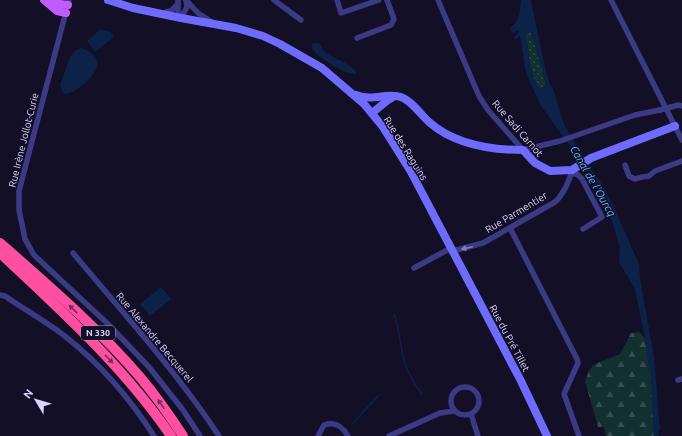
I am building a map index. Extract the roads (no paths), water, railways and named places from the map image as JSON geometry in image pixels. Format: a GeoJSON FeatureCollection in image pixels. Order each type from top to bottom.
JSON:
{"type":"FeatureCollection","features":[{"type":"Feature","properties":{"kind":"highway","name":"N 330"},"geometry":{"type":"LineString","coordinates":[[0,243],[68,304],[111,346],[140,377],[184,436]]}},
{"type":"Feature","properties":{"kind":"highway","name":"N 330"},"geometry":{"type":"LineString","coordinates":[[0,253],[110,360],[145,401],[171,436]]}},
{"type":"Feature","properties":{"kind":"highway"},"geometry":{"type":"LineString","coordinates":[[0,259],[21,273]]}},
{"type":"Feature","properties":{"kind":"main road"},"geometry":{"type":"LineString","coordinates":[[44,0],[57,11],[67,6]]}},
{"type":"Feature","properties":{"kind":"main road"},"geometry":{"type":"LineString","coordinates":[[49,0],[53,3],[67,6]]}},
{"type":"Feature","properties":{"kind":"street","name":"Rue des Raguins"},"geometry":{"type":"LineString","coordinates":[[108,0],[132,8],[236,28],[263,36],[322,68],[352,93],[383,127],[410,170],[452,250]]}},
{"type":"Feature","properties":{"kind":"street"},"geometry":{"type":"LineString","coordinates":[[181,18],[187,7],[186,0]]}},
{"type":"Feature","properties":{"kind":"street"},"geometry":{"type":"LineString","coordinates":[[186,0],[198,13],[214,24]]}},
{"type":"Feature","properties":{"kind":"street"},"geometry":{"type":"LineString","coordinates":[[274,0],[301,20]]}},
{"type":"Feature","properties":{"kind":"street"},"geometry":{"type":"LineString","coordinates":[[337,0],[342,13],[379,0]]}},
{"type":"Feature","properties":{"kind":"street"},"geometry":{"type":"LineString","coordinates":[[357,38],[391,25],[394,19],[387,0]]}},
{"type":"Feature","properties":{"kind":"street","name":"Rue Sadi Carnot"},"geometry":{"type":"LineString","coordinates":[[438,0],[479,96],[488,110],[535,163],[550,171],[573,170]]}},
{"type":"Feature","properties":{"kind":"street"},"geometry":{"type":"LineString","coordinates":[[611,0],[682,140]]}},
{"type":"Feature","properties":{"kind":"street"},"geometry":{"type":"LineString","coordinates":[[160,14],[169,12],[178,2]]}},
{"type":"Feature","properties":{"kind":"street"},"geometry":{"type":"LineString","coordinates":[[178,2],[178,14],[181,18]]}},
{"type":"Feature","properties":{"kind":"street","name":"Rue Irène Jollot-Curie"},"geometry":{"type":"LineString","coordinates":[[67,6],[19,191],[19,210],[25,239],[34,254],[108,324],[149,367],[183,410],[200,436]]}},
{"type":"Feature","properties":{"kind":"street"},"geometry":{"type":"LineString","coordinates":[[291,21],[295,15]]}},
{"type":"Feature","properties":{"kind":"street"},"geometry":{"type":"LineString","coordinates":[[352,93],[362,98],[391,96],[402,98],[430,123],[444,133],[459,141],[492,149],[524,150],[560,141],[635,115],[680,105],[682,106]]}},
{"type":"Feature","properties":{"kind":"street"},"geometry":{"type":"LineString","coordinates":[[370,111],[373,103],[391,96]]}},
{"type":"Feature","properties":{"kind":"street","name":"Rue Parmentier"},"geometry":{"type":"LineString","coordinates":[[414,268],[452,250],[483,243],[555,202],[573,170],[591,158],[675,126]]}},
{"type":"Feature","properties":{"kind":"street"},"geometry":{"type":"LineString","coordinates":[[625,165],[629,176],[635,179],[642,176],[649,176],[655,171],[682,161]]}},
{"type":"Feature","properties":{"kind":"street"},"geometry":{"type":"LineString","coordinates":[[573,170],[582,179],[602,217],[583,229]]}},
{"type":"Feature","properties":{"kind":"street"},"geometry":{"type":"LineString","coordinates":[[510,228],[577,359],[578,363],[564,394],[579,436]]}},
{"type":"Feature","properties":{"kind":"street","name":"Rue du Pré Tillet"},"geometry":{"type":"LineString","coordinates":[[452,250],[521,381],[547,436]]}},
{"type":"Feature","properties":{"kind":"street","name":"Rue Alexandre Becquerel"},"geometry":{"type":"LineString","coordinates":[[73,253],[170,368],[197,402],[219,436]]}},
{"type":"Feature","properties":{"kind":"street"},"geometry":{"type":"LineString","coordinates":[[0,294],[65,336],[81,350],[127,400],[154,436]]}},
{"type":"Feature","properties":{"kind":"street"},"geometry":{"type":"LineString","coordinates":[[390,436],[440,413],[454,411],[462,415],[471,414],[478,407],[479,402],[476,393],[468,388],[459,388],[452,394],[450,403],[440,413]]}},
{"type":"Feature","properties":{"kind":"street"},"geometry":{"type":"LineString","coordinates":[[450,403],[454,411]]}},
{"type":"Feature","properties":{"kind":"street"},"geometry":{"type":"LineString","coordinates":[[471,414],[478,436]]}},
{"type":"Feature","properties":{"kind":"street"},"geometry":{"type":"LineString","coordinates":[[318,436],[324,425],[330,423],[337,424],[348,436]]}},
{"type":"Feature","properties":{"kind":"water"},"geometry":{"type":"Polygon","coordinates":[[[521,0],[531,0],[545,68],[554,91],[562,119],[589,166],[601,182],[614,207],[639,264],[640,278],[654,357],[660,430],[653,429],[651,378],[635,289],[619,262],[620,248],[613,224],[596,188],[580,159],[540,104],[528,78],[520,36],[515,40],[514,37],[519,32],[518,30],[512,33],[510,28],[518,19],[521,0]],[[527,33],[526,36],[529,57],[532,73],[541,89],[546,85],[531,33],[527,33]]]}},
{"type":"Feature","properties":{"kind":"water"},"geometry":{"type":"Polygon","coordinates":[[[101,29],[111,32],[114,37],[95,52],[87,41],[101,29]]]}},
{"type":"Feature","properties":{"kind":"water"},"geometry":{"type":"Polygon","coordinates":[[[312,44],[320,44],[326,53],[348,65],[356,72],[356,74],[345,72],[319,56],[312,48],[312,44]]]}},
{"type":"Feature","properties":{"kind":"water"},"geometry":{"type":"Polygon","coordinates":[[[81,48],[94,55],[97,59],[97,68],[83,85],[65,94],[60,85],[70,57],[76,50],[81,48]]]}},
{"type":"Feature","properties":{"kind":"water"},"geometry":{"type":"Polygon","coordinates":[[[161,287],[171,299],[150,316],[140,304],[161,287]]]}},
{"type":"Feature","properties":{"kind":"waterway"},"geometry":{"type":"LineString","coordinates":[[394,314],[398,326],[405,364],[412,380],[422,394]]}},
{"type":"Feature","properties":{"kind":"waterway"},"geometry":{"type":"LineString","coordinates":[[352,424],[379,395]]}},
{"type":"Feature","properties":{"kind":"waterway","name":"Canal de l'Ourcq"},"geometry":{"type":"LineString","coordinates":[[656,424],[656,436]]}}]}
